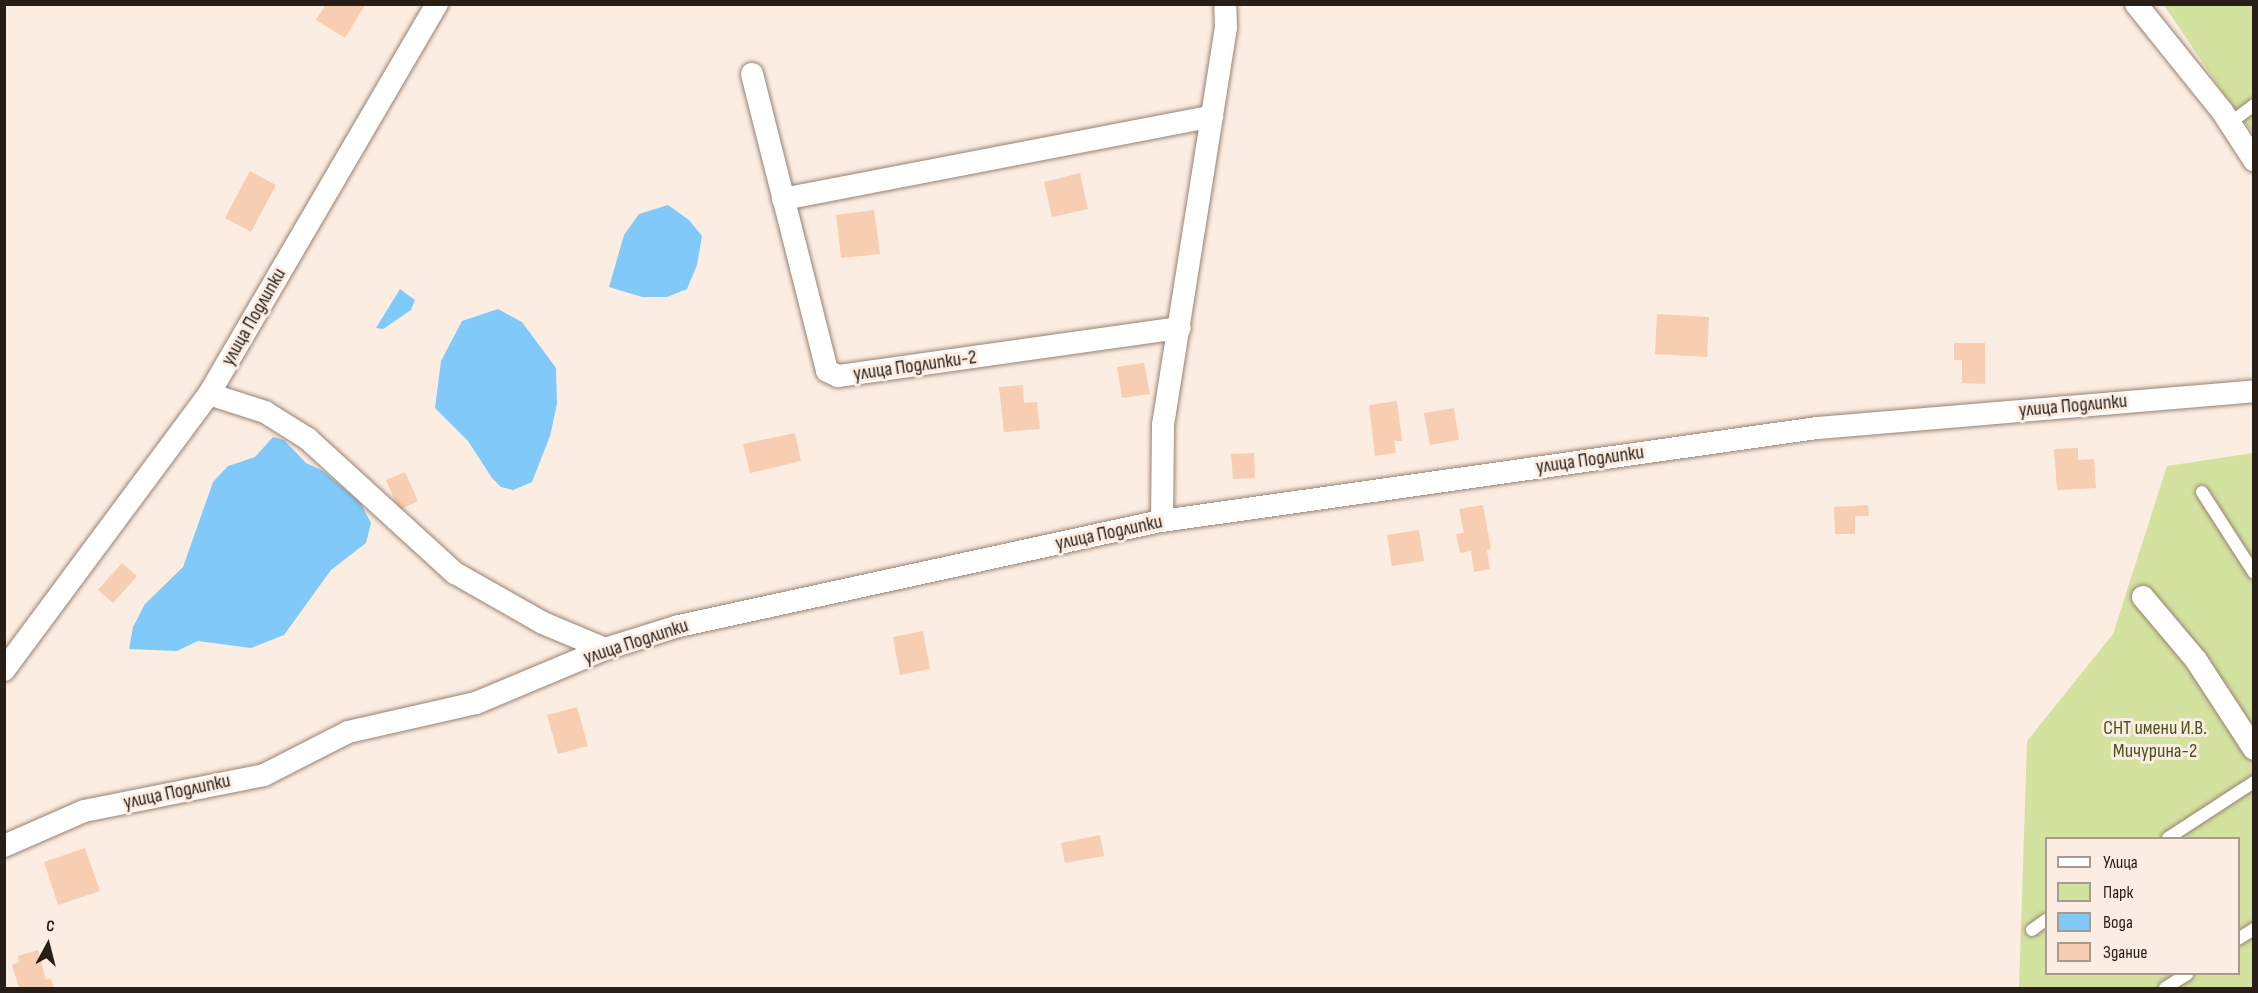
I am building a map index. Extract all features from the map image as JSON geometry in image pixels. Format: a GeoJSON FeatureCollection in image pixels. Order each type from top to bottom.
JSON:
{"type":"FeatureCollection","features":[{"type":"Feature","properties":{"kind":"street","name":"улица Подлипки"},"geometry":{"type":"LineString","coordinates":[[4,670],[209,394],[437,4]]}},
{"type":"Feature","properties":{"kind":"street"},"geometry":{"type":"LineString","coordinates":[[1162,521],[1163,425],[1226,27],[1226,4]]}},
{"type":"Feature","properties":{"kind":"street"},"geometry":{"type":"LineString","coordinates":[[2136,4],[2229,123],[2253,160]]}},
{"type":"Feature","properties":{"kind":"street","name":"улица Подлипки-2"},"geometry":{"type":"LineString","coordinates":[[752,74],[827,371],[838,376],[1180,328]]}},
{"type":"Feature","properties":{"kind":"street"},"geometry":{"type":"LineString","coordinates":[[783,199],[1212,116]]}},
{"type":"Feature","properties":{"kind":"street","name":"улица Подлипки"},"geometry":{"type":"LineString","coordinates":[[4,846],[84,811],[264,775],[348,732],[476,703],[605,649],[679,627],[1162,521],[1816,428],[2253,391]]}},
{"type":"Feature","properties":{"kind":"street"},"geometry":{"type":"LineString","coordinates":[[209,394],[265,411],[308,440],[455,573],[543,623],[605,649]]}},
{"type":"Feature","properties":{"kind":"street"},"geometry":{"type":"LineString","coordinates":[[2143,597],[2196,660],[2253,749]]}},
{"type":"Feature","properties":{"kind":"lane"},"geometry":{"type":"LineString","coordinates":[[2229,123],[2253,105]]}},
{"type":"Feature","properties":{"kind":"lane"},"geometry":{"type":"LineString","coordinates":[[2202,492],[2253,573]]}},
{"type":"Feature","properties":{"kind":"lane"},"geometry":{"type":"LineString","coordinates":[[2170,837],[2253,782]]}},
{"type":"Feature","properties":{"kind":"lane"},"geometry":{"type":"LineString","coordinates":[[2032,930],[2045,921]]}},
{"type":"Feature","properties":{"kind":"lane"},"geometry":{"type":"LineString","coordinates":[[2240,938],[2253,929]]}},
{"type":"Feature","properties":{"kind":"lane"},"geometry":{"type":"LineString","coordinates":[[2165,988],[2185,975]]}},
{"type":"Feature","properties":{"kind":"green space"},"geometry":{"type":"Polygon","coordinates":[[[2164,5],[2253,5],[2253,133],[2225,96],[2164,5]]]}},
{"type":"Feature","properties":{"kind":"green space","name":"СНТ имени И.В. Мичурина-2"},"geometry":{"type":"Polygon","coordinates":[[[2253,453],[2253,988],[2019,988],[2027,741],[2113,634],[2167,466],[2253,453]]]}},
{"type":"Feature","properties":{"kind":"water"},"geometry":{"type":"Polygon","coordinates":[[[668,205],[689,220],[702,236],[697,265],[687,289],[667,297],[642,297],[609,287],[624,235],[639,214],[668,205]]]}},
{"type":"Feature","properties":{"kind":"water"},"geometry":{"type":"Polygon","coordinates":[[[400,289],[415,300],[411,310],[383,329],[376,328],[400,289]]]}},
{"type":"Feature","properties":{"kind":"water"},"geometry":{"type":"Polygon","coordinates":[[[498,309],[522,322],[556,368],[557,404],[550,436],[532,482],[513,490],[501,487],[492,478],[468,441],[435,408],[441,361],[462,321],[498,309]]]}},
{"type":"Feature","properties":{"kind":"water"},"geometry":{"type":"Polygon","coordinates":[[[273,437],[284,440],[306,463],[323,471],[360,502],[371,523],[366,543],[331,570],[284,635],[251,648],[198,641],[177,651],[129,649],[133,627],[145,604],[183,567],[213,482],[228,466],[255,457],[273,437]]]}},
{"type":"Feature","properties":{"kind":"building"},"geometry":{"type":"Polygon","coordinates":[[[326,4],[365,5],[345,38],[316,20],[326,4]]]}},
{"type":"Feature","properties":{"kind":"building"},"geometry":{"type":"Polygon","coordinates":[[[250,171],[276,185],[251,232],[225,218],[250,171]]]}},
{"type":"Feature","properties":{"kind":"building"},"geometry":{"type":"Polygon","coordinates":[[[1080,173],[1088,209],[1052,217],[1044,182],[1080,173]]]}},
{"type":"Feature","properties":{"kind":"building"},"geometry":{"type":"Polygon","coordinates":[[[874,210],[880,254],[841,258],[836,215],[874,210]]]}},
{"type":"Feature","properties":{"kind":"building"},"geometry":{"type":"Polygon","coordinates":[[[1657,314],[1709,317],[1707,357],[1655,354],[1657,314]]]}},
{"type":"Feature","properties":{"kind":"building"},"geometry":{"type":"Polygon","coordinates":[[[1954,343],[1985,343],[1985,384],[1962,383],[1962,360],[1954,360],[1954,343]]]}},
{"type":"Feature","properties":{"kind":"building"},"geometry":{"type":"Polygon","coordinates":[[[1144,363],[1150,394],[1122,398],[1117,367],[1144,363]]]}},
{"type":"Feature","properties":{"kind":"building"},"geometry":{"type":"Polygon","coordinates":[[[1023,385],[1024,403],[1037,402],[1040,429],[1004,432],[999,387],[1023,385]]]}},
{"type":"Feature","properties":{"kind":"building"},"geometry":{"type":"Polygon","coordinates":[[[1397,401],[1402,441],[1394,441],[1396,453],[1375,456],[1369,405],[1397,401]]]}},
{"type":"Feature","properties":{"kind":"building"},"geometry":{"type":"Polygon","coordinates":[[[1454,408],[1459,440],[1430,445],[1424,413],[1454,408]]]}},
{"type":"Feature","properties":{"kind":"building"},"geometry":{"type":"Polygon","coordinates":[[[795,433],[801,461],[750,473],[743,444],[795,433]]]}},
{"type":"Feature","properties":{"kind":"building"},"geometry":{"type":"Polygon","coordinates":[[[2078,448],[2078,460],[2094,459],[2096,488],[2057,490],[2054,449],[2078,448]]]}},
{"type":"Feature","properties":{"kind":"building"},"geometry":{"type":"Polygon","coordinates":[[[1254,453],[1255,478],[1233,479],[1231,454],[1254,453]]]}},
{"type":"Feature","properties":{"kind":"building"},"geometry":{"type":"Polygon","coordinates":[[[405,472],[418,501],[399,510],[386,480],[405,472]]]}},
{"type":"Feature","properties":{"kind":"building"},"geometry":{"type":"Polygon","coordinates":[[[1483,505],[1491,549],[1487,550],[1490,569],[1474,572],[1471,551],[1460,553],[1456,534],[1464,533],[1459,509],[1483,505]]]}},
{"type":"Feature","properties":{"kind":"building"},"geometry":{"type":"Polygon","coordinates":[[[1868,505],[1869,516],[1855,516],[1855,534],[1835,534],[1834,507],[1868,505]]]}},
{"type":"Feature","properties":{"kind":"building"},"geometry":{"type":"Polygon","coordinates":[[[1419,530],[1424,561],[1392,566],[1387,535],[1419,530]]]}},
{"type":"Feature","properties":{"kind":"building"},"geometry":{"type":"Polygon","coordinates":[[[122,563],[137,576],[113,603],[98,590],[122,563]]]}},
{"type":"Feature","properties":{"kind":"building"},"geometry":{"type":"Polygon","coordinates":[[[923,631],[930,669],[900,675],[893,637],[923,631]]]}},
{"type":"Feature","properties":{"kind":"building"},"geometry":{"type":"Polygon","coordinates":[[[577,707],[588,746],[558,754],[547,715],[577,707]]]}},
{"type":"Feature","properties":{"kind":"building"},"geometry":{"type":"Polygon","coordinates":[[[1100,835],[1104,856],[1065,863],[1061,843],[1100,835]]]}},
{"type":"Feature","properties":{"kind":"building"},"geometry":{"type":"Polygon","coordinates":[[[85,848],[100,891],[58,905],[44,862],[85,848]]]}},
{"type":"Feature","properties":{"kind":"building"},"geometry":{"type":"Polygon","coordinates":[[[38,950],[46,980],[51,978],[54,988],[19,988],[12,965],[19,962],[18,956],[38,950]]]}}]}
